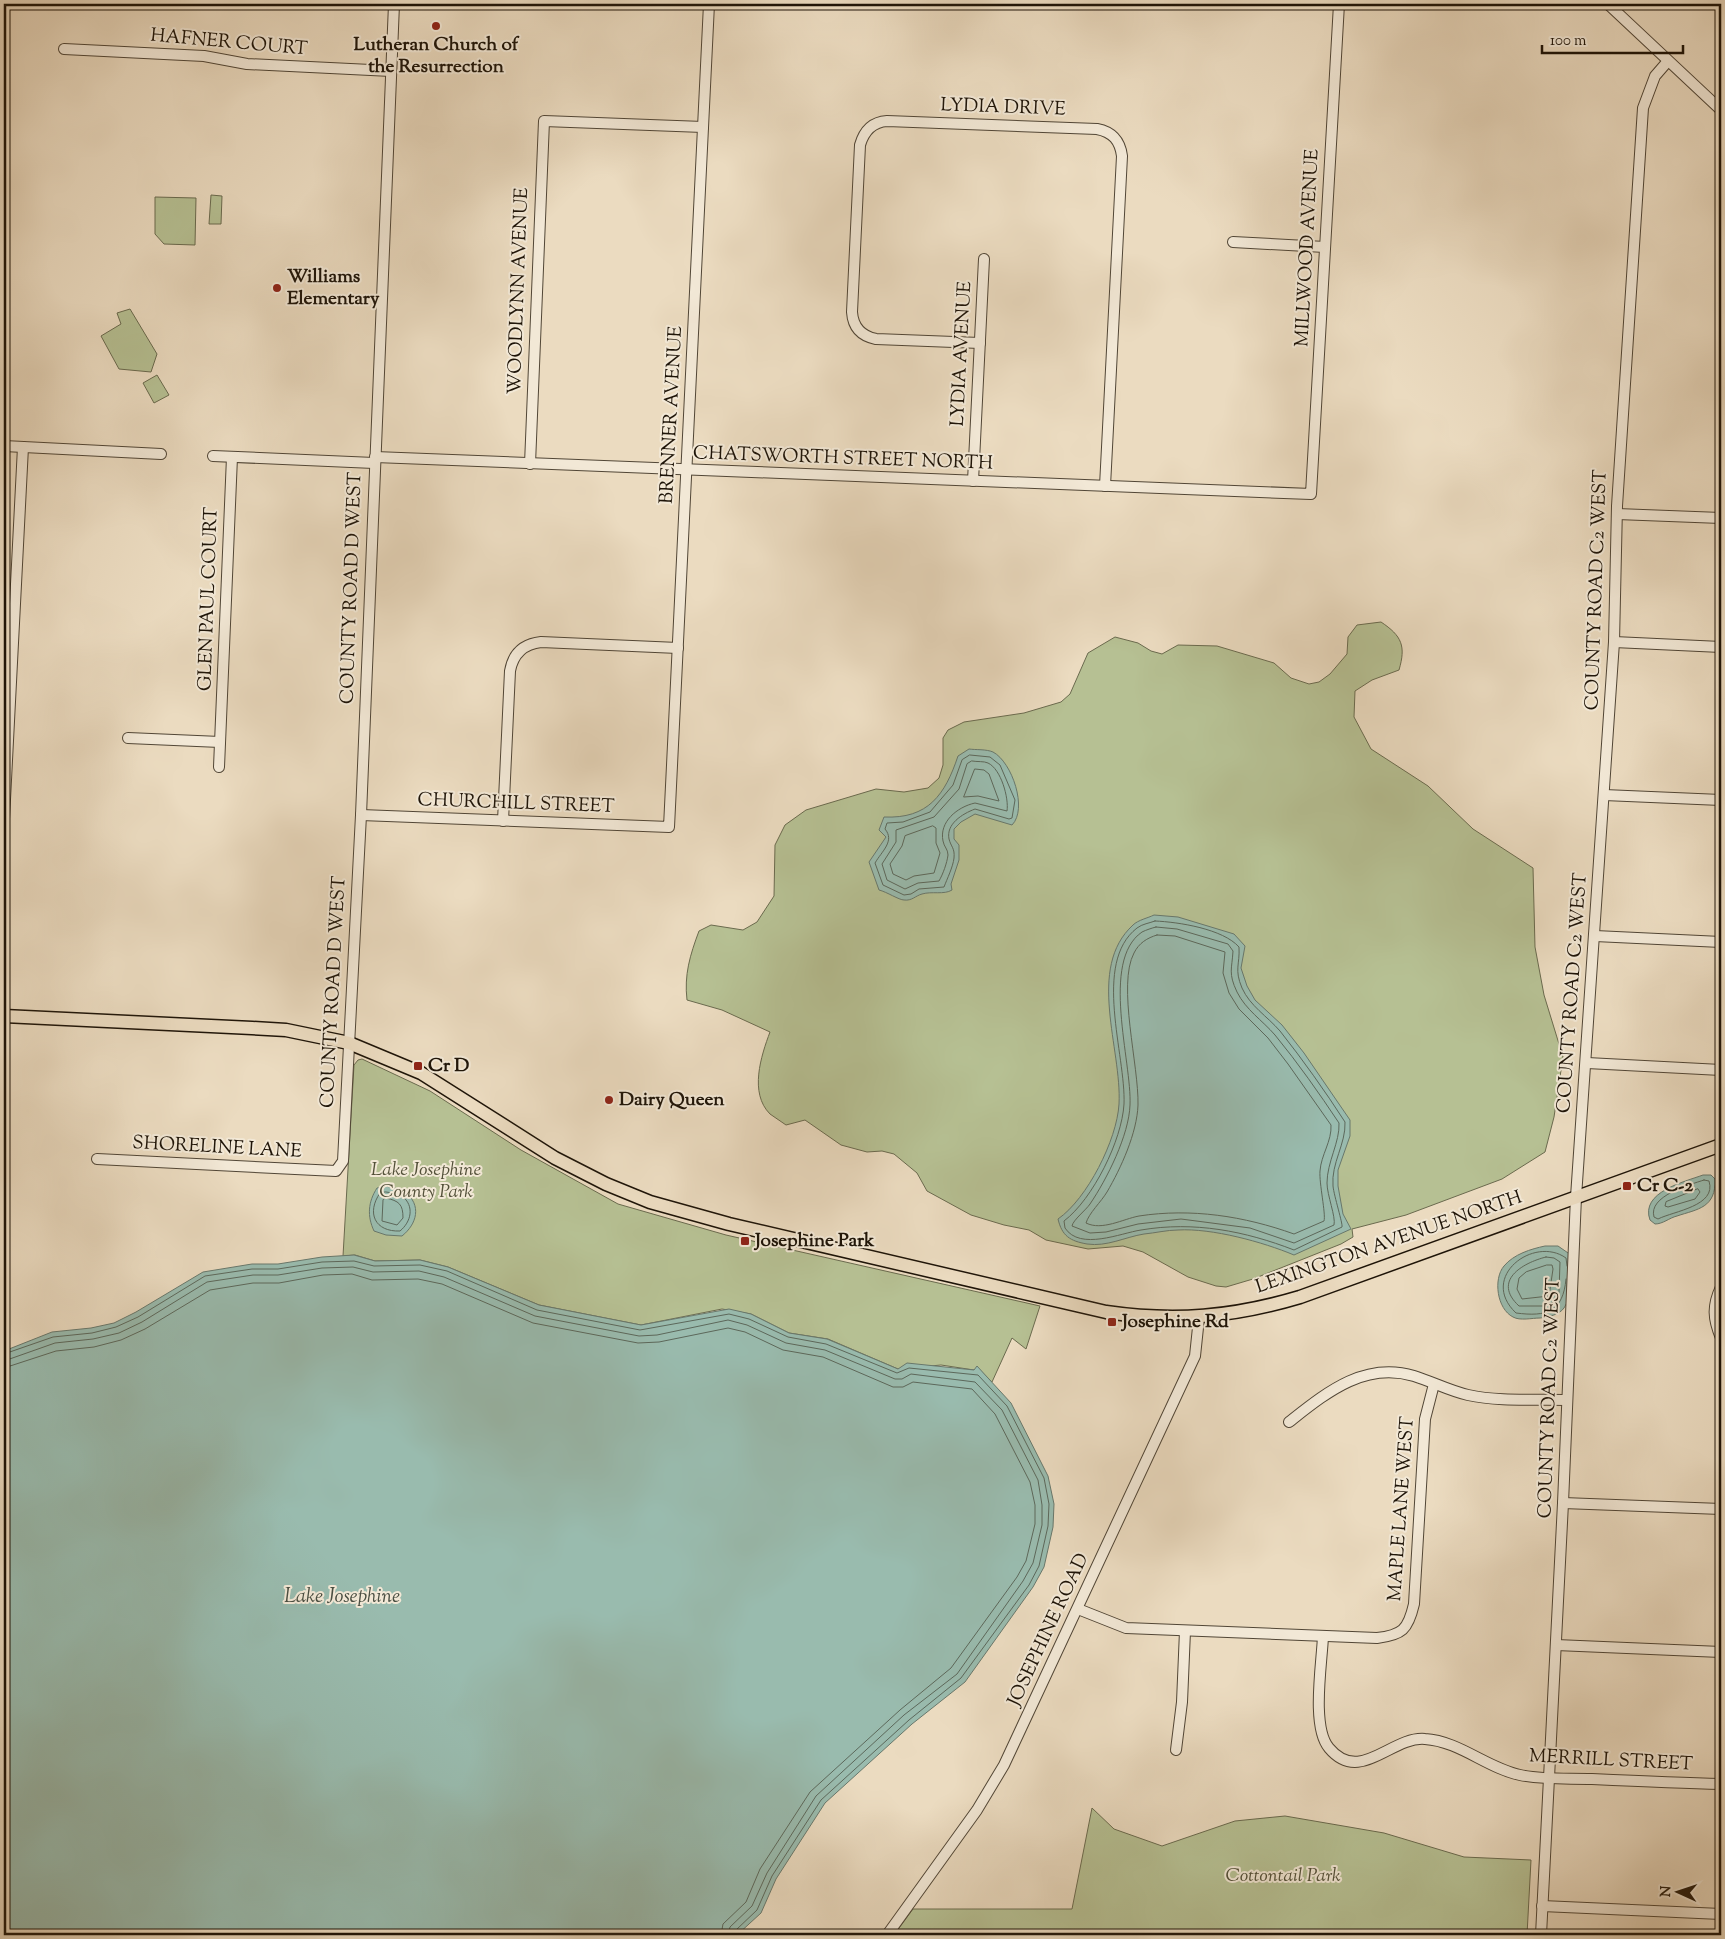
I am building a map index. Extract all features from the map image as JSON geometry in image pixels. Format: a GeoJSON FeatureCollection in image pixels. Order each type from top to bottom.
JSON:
{"type":"FeatureCollection","features":[{"type":"Feature","properties":{"kind":"main road","name":"LEXINGTON AVENUE NORTH"},"geometry":{"type":"LineString","coordinates":[[4,1016],[286,1030],[349,1043],[420,1073],[555,1158],[606,1184],[659,1205],[729,1224],[1106,1312],[1161,1318],[1199,1318],[1245,1311],[1300,1297],[1721,1145]]}},
{"type":"Feature","properties":{"kind":"street","name":"COUNTY ROAD D WEST"},"geometry":{"type":"LineString","coordinates":[[336,1171],[343,1161],[361,815],[394,4]]}},
{"type":"Feature","properties":{"kind":"street","name":"BRENNER AVENUE"},"geometry":{"type":"LineString","coordinates":[[670,827],[709,4]]}},
{"type":"Feature","properties":{"kind":"street","name":"MILLWOOD AVENUE"},"geometry":{"type":"LineString","coordinates":[[1310,494],[1339,4]]}},
{"type":"Feature","properties":{"kind":"street"},"geometry":{"type":"LineString","coordinates":[[1608,4],[1721,110]]}},
{"type":"Feature","properties":{"kind":"street","name":"HAFNER COURT"},"geometry":{"type":"LineString","coordinates":[[64,49],[204,56],[247,64],[391,71]]}},
{"type":"Feature","properties":{"kind":"street","name":"COUNTY ROAD C2 WEST"},"geometry":{"type":"LineString","coordinates":[[1541,1935],[1563,1503],[1576,1197],[1587,1063],[1614,642],[1618,514],[1643,108],[1655,76],[1668,61]]}},
{"type":"Feature","properties":{"kind":"street","name":"WOODLYNN AVENUE"},"geometry":{"type":"LineString","coordinates":[[530,464],[544,120],[703,127]]}},
{"type":"Feature","properties":{"kind":"street","name":"LYDIA DRIVE"},"geometry":{"type":"LineString","coordinates":[[980,343],[876,339],[862,334],[854,323],[852,312],[860,145],[866,130],[878,122],[887,121],[1097,129],[1112,134],[1121,148],[1122,156],[1105,486]]}},
{"type":"Feature","properties":{"kind":"street"},"geometry":{"type":"LineString","coordinates":[[1233,242],[1325,247]]}},
{"type":"Feature","properties":{"kind":"street","name":"LYDIA AVENUE"},"geometry":{"type":"LineString","coordinates":[[972,481],[984,259]]}},
{"type":"Feature","properties":{"kind":"street"},"geometry":{"type":"LineString","coordinates":[[4,446],[161,454]]}},
{"type":"Feature","properties":{"kind":"street"},"geometry":{"type":"LineString","coordinates":[[4,819],[23,447]]}},
{"type":"Feature","properties":{"kind":"street","name":"CHATSWORTH STREET NORTH"},"geometry":{"type":"LineString","coordinates":[[213,456],[530,464],[1310,494]]}},
{"type":"Feature","properties":{"kind":"street","name":"GLEN PAUL COURT"},"geometry":{"type":"LineString","coordinates":[[219,767],[232,457]]}},
{"type":"Feature","properties":{"kind":"street"},"geometry":{"type":"LineString","coordinates":[[1618,514],[1721,518]]}},
{"type":"Feature","properties":{"kind":"street"},"geometry":{"type":"LineString","coordinates":[[503,821],[510,671],[511,664],[519,650],[541,642],[678,648]]}},
{"type":"Feature","properties":{"kind":"street"},"geometry":{"type":"LineString","coordinates":[[1614,642],[1721,647]]}},
{"type":"Feature","properties":{"kind":"street"},"geometry":{"type":"LineString","coordinates":[[128,738],[220,742]]}},
{"type":"Feature","properties":{"kind":"street"},"geometry":{"type":"LineString","coordinates":[[1604,795],[1721,800]]}},
{"type":"Feature","properties":{"kind":"street","name":"CHURCHILL STREET"},"geometry":{"type":"LineString","coordinates":[[361,815],[670,827]]}},
{"type":"Feature","properties":{"kind":"street"},"geometry":{"type":"LineString","coordinates":[[1595,936],[1721,942]]}},
{"type":"Feature","properties":{"kind":"street"},"geometry":{"type":"LineString","coordinates":[[1587,1063],[1721,1070]]}},
{"type":"Feature","properties":{"kind":"street","name":"SHORELINE LANE"},"geometry":{"type":"LineString","coordinates":[[96,1159],[336,1171]]}},
{"type":"Feature","properties":{"kind":"street"},"geometry":{"type":"LineString","coordinates":[[1721,1287],[1714,1304],[1714,1320],[1721,1338]]}},
{"type":"Feature","properties":{"kind":"street","name":"JOSEPHINE ROAD"},"geometry":{"type":"LineString","coordinates":[[887,1935],[993,1786],[1078,1609],[1195,1356],[1199,1318]]}},
{"type":"Feature","properties":{"kind":"street"},"geometry":{"type":"LineString","coordinates":[[1288,1422],[1336,1387],[1364,1374],[1394,1372],[1484,1398],[1567,1400]]}},
{"type":"Feature","properties":{"kind":"street","name":"MAPLE LANE WEST"},"geometry":{"type":"LineString","coordinates":[[1323,1636],[1377,1638],[1398,1633],[1407,1627],[1414,1604],[1425,1420],[1434,1384]]}},
{"type":"Feature","properties":{"kind":"street"},"geometry":{"type":"LineString","coordinates":[[1563,1503],[1721,1509]]}},
{"type":"Feature","properties":{"kind":"street"},"geometry":{"type":"LineString","coordinates":[[1078,1609],[1126,1628],[1323,1636]]}},
{"type":"Feature","properties":{"kind":"street"},"geometry":{"type":"LineString","coordinates":[[1176,1750],[1182,1702],[1185,1631]]}},
{"type":"Feature","properties":{"kind":"street","name":"MERRILL STREET"},"geometry":{"type":"LineString","coordinates":[[1323,1636],[1320,1730],[1328,1747],[1335,1754],[1353,1761],[1362,1761],[1380,1755],[1400,1743],[1412,1739],[1433,1739],[1506,1771],[1520,1775],[1549,1778],[1721,1784]]}},
{"type":"Feature","properties":{"kind":"street"},"geometry":{"type":"LineString","coordinates":[[1556,1645],[1721,1652]]}},
{"type":"Feature","properties":{"kind":"street"},"geometry":{"type":"LineString","coordinates":[[1542,1906],[1721,1914]]}},
{"type":"Feature","properties":{"kind":"green space"},"geometry":{"type":"Polygon","coordinates":[[[211,195],[222,196],[221,224],[209,224],[211,195]]]}},
{"type":"Feature","properties":{"kind":"green space"},"geometry":{"type":"Polygon","coordinates":[[[155,197],[196,198],[195,245],[164,244],[155,234],[155,197]]]}},
{"type":"Feature","properties":{"kind":"green space"},"geometry":{"type":"Polygon","coordinates":[[[130,309],[157,354],[151,372],[119,369],[101,336],[121,324],[117,313],[130,309]]]}},
{"type":"Feature","properties":{"kind":"green space"},"geometry":{"type":"Polygon","coordinates":[[[157,375],[169,395],[154,403],[143,383],[157,375]]]}},
{"type":"Feature","properties":{"kind":"green space"},"geometry":{"type":"Polygon","coordinates":[[[1381,622],[1398,637],[1402,654],[1399,670],[1372,680],[1355,691],[1354,717],[1371,749],[1428,786],[1473,829],[1533,868],[1535,947],[1544,995],[1563,1057],[1554,1117],[1545,1152],[1502,1179],[1406,1215],[1352,1229],[1353,1237],[1341,1244],[1253,1279],[1226,1287],[1216,1286],[1188,1277],[1143,1252],[1123,1246],[1088,1249],[1046,1240],[1029,1230],[971,1215],[927,1191],[917,1173],[894,1154],[882,1151],[867,1152],[841,1145],[805,1120],[786,1125],[770,1114],[760,1096],[758,1085],[763,1052],[770,1032],[722,1010],[687,1000],[686,982],[693,948],[699,931],[711,925],[743,930],[757,922],[774,896],[775,845],[785,825],[806,810],[876,789],[904,792],[928,788],[939,778],[943,765],[943,738],[948,730],[964,722],[1024,713],[1061,702],[1070,694],[1088,653],[1115,637],[1138,643],[1151,651],[1162,654],[1178,645],[1217,646],[1274,663],[1291,678],[1309,684],[1319,682],[1330,674],[1347,654],[1348,637],[1357,625],[1381,622]]]}},
{"type":"Feature","properties":{"kind":"green space","name":"Lake Josephine County Park"},"geometry":{"type":"Polygon","coordinates":[[[362,1059],[430,1091],[521,1150],[618,1204],[726,1235],[1040,1306],[1026,1349],[1012,1338],[992,1382],[982,1372],[941,1365],[898,1369],[828,1339],[789,1333],[751,1314],[722,1309],[641,1325],[539,1305],[448,1267],[420,1260],[375,1261],[355,1255],[343,1256],[354,1065],[358,1060],[362,1059]]]}},
{"type":"Feature","properties":{"kind":"green space","name":"Cottontail Park"},"geometry":{"type":"Polygon","coordinates":[[[1092,1808],[1114,1829],[1162,1846],[1235,1821],[1285,1816],[1384,1833],[1464,1857],[1531,1860],[1527,1935],[894,1935],[913,1909],[1072,1909],[1092,1808]]]}},
{"type":"Feature","properties":{"kind":"water"},"geometry":{"type":"Polygon","coordinates":[[[969,749],[993,752],[1006,765],[1016,786],[1018,798],[1017,818],[1012,825],[975,814],[961,822],[954,829],[954,839],[959,845],[959,860],[951,884],[952,890],[922,894],[911,899],[902,900],[879,890],[869,862],[886,837],[879,830],[884,817],[899,817],[912,814],[933,802],[947,782],[958,756],[969,749]]]}},
{"type":"Feature","properties":{"kind":"water"},"geometry":{"type":"Polygon","coordinates":[[[1154,915],[1178,917],[1234,934],[1245,946],[1241,968],[1247,986],[1255,1000],[1282,1025],[1304,1053],[1350,1120],[1350,1136],[1338,1170],[1338,1186],[1343,1214],[1351,1229],[1294,1255],[1268,1245],[1206,1231],[1170,1230],[1094,1245],[1081,1243],[1064,1234],[1058,1219],[1079,1198],[1099,1168],[1113,1134],[1117,1118],[1119,1082],[1110,1010],[1109,986],[1111,963],[1119,943],[1133,925],[1140,920],[1154,915]]]}},
{"type":"Feature","properties":{"kind":"water"},"geometry":{"type":"Polygon","coordinates":[[[1703,1175],[1711,1175],[1715,1179],[1715,1189],[1709,1202],[1699,1209],[1661,1223],[1655,1224],[1650,1220],[1649,1210],[1651,1202],[1657,1195],[1675,1185],[1703,1175]]]}},
{"type":"Feature","properties":{"kind":"water"},"geometry":{"type":"Polygon","coordinates":[[[386,1186],[403,1191],[414,1203],[416,1214],[414,1220],[402,1236],[386,1235],[374,1231],[372,1225],[369,1209],[372,1199],[377,1188],[386,1186]]]}},
{"type":"Feature","properties":{"kind":"water"},"geometry":{"type":"Polygon","coordinates":[[[1545,1246],[1558,1246],[1571,1255],[1571,1282],[1567,1302],[1562,1310],[1550,1316],[1526,1319],[1513,1317],[1500,1301],[1498,1286],[1501,1272],[1508,1262],[1518,1255],[1545,1246]]]}},
{"type":"Feature","properties":{"kind":"water","name":"Lake Josephine"},"geometry":{"type":"Polygon","coordinates":[[[354,1255],[375,1261],[420,1260],[448,1267],[539,1305],[641,1325],[729,1309],[751,1314],[789,1333],[827,1339],[898,1369],[907,1363],[974,1370],[977,1366],[1011,1403],[1048,1476],[1054,1504],[1053,1527],[1044,1567],[1033,1587],[965,1682],[912,1724],[825,1803],[776,1879],[761,1913],[737,1935],[4,1935],[4,1351],[52,1332],[91,1328],[114,1323],[203,1272],[252,1264],[278,1264],[322,1257],[354,1255]]]}},
{"type":"Feature","properties":{"kind":"place","name":"Lutheran Church of the Resurrection"},"geometry":{"type":"Point","coordinates":[436,26]}},
{"type":"Feature","properties":{"kind":"place","name":"Williams Elementary"},"geometry":{"type":"Point","coordinates":[277,288]}},
{"type":"Feature","properties":{"kind":"place","name":"Cr D"},"geometry":{"type":"Point","coordinates":[418,1066]}},
{"type":"Feature","properties":{"kind":"place","name":"Dairy Queen"},"geometry":{"type":"Point","coordinates":[609,1100]}},
{"type":"Feature","properties":{"kind":"place","name":"Cr C-2"},"geometry":{"type":"Point","coordinates":[1627,1186]}},
{"type":"Feature","properties":{"kind":"place","name":"Josephine Park"},"geometry":{"type":"Point","coordinates":[745,1241]}},
{"type":"Feature","properties":{"kind":"place","name":"Josephine Rd"},"geometry":{"type":"Point","coordinates":[1112,1322]}}]}
